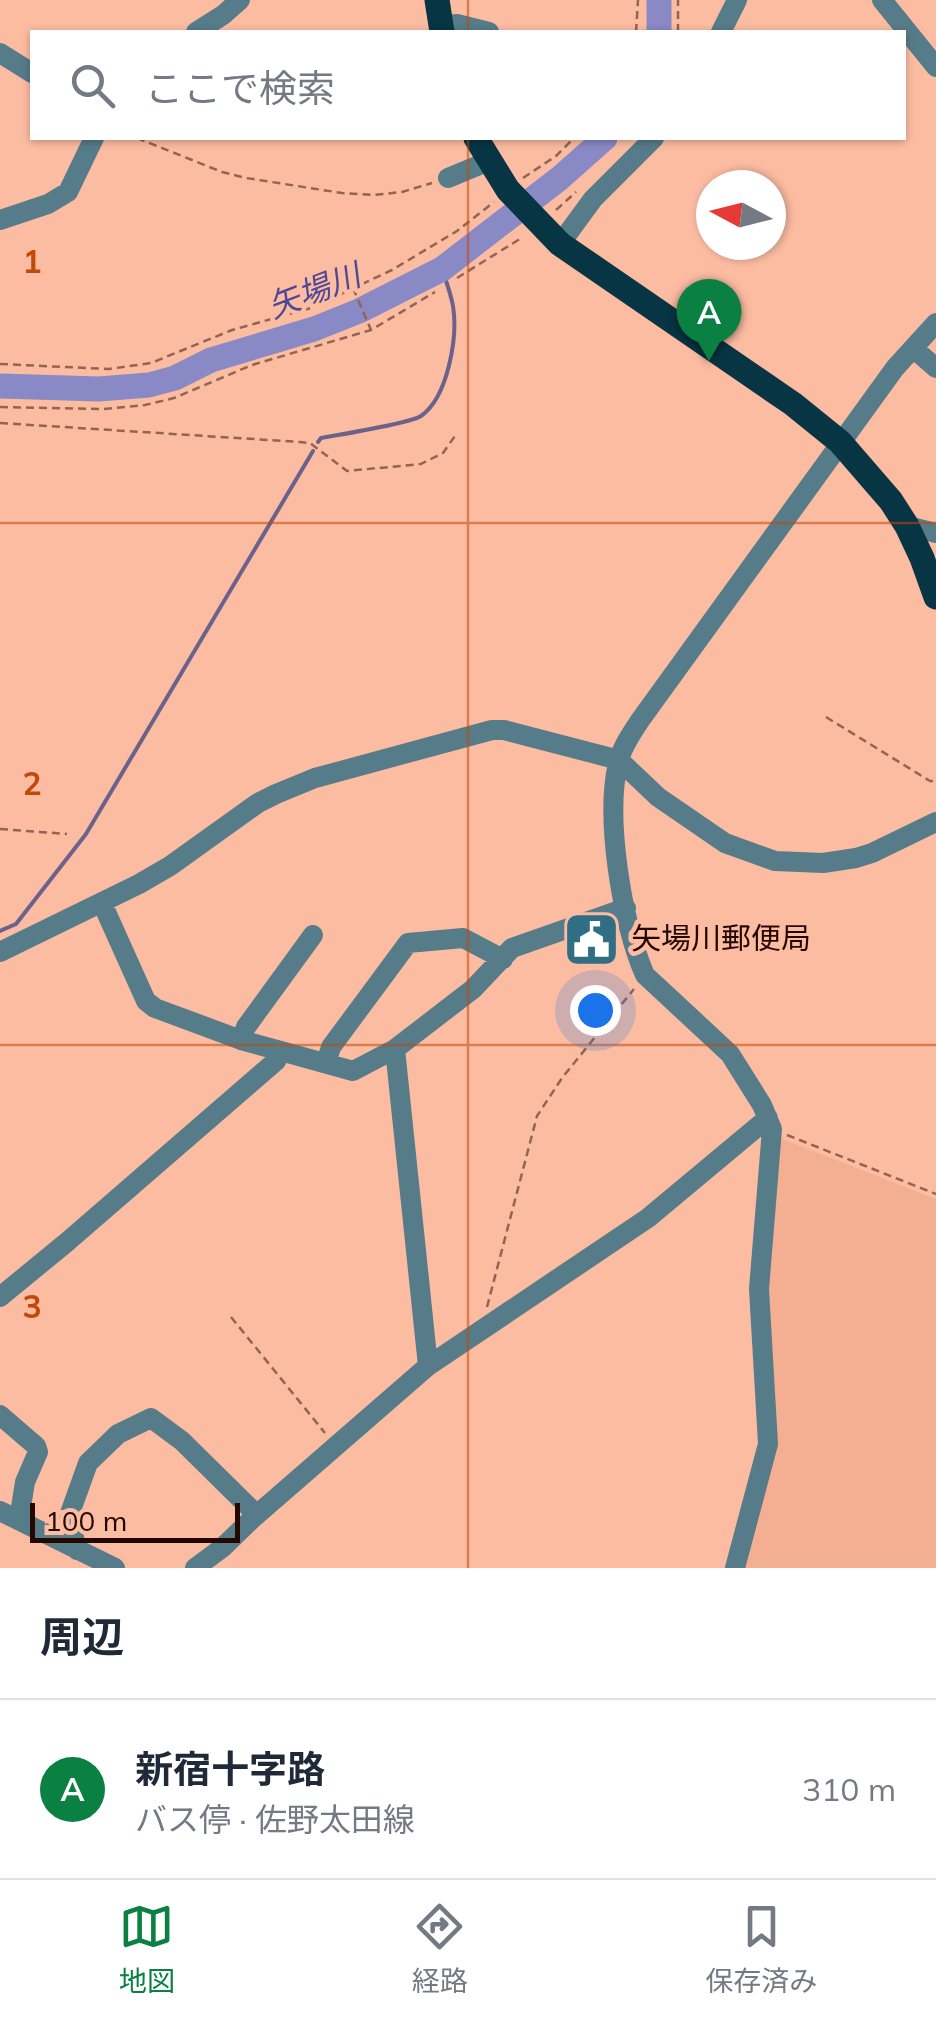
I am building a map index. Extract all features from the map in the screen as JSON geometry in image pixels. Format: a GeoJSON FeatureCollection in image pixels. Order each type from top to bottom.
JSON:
{"type":"FeatureCollection","features":[{"type":"Feature","properties":{"kind":"main road"},"geometry":{"type":"LineString","coordinates":[[437,0],[442,29]]}},
{"type":"Feature","properties":{"kind":"main road"},"geometry":{"type":"LineString","coordinates":[[477,140],[510,191],[560,244],[792,404],[840,442],[908,526],[936,597]]}},
{"type":"Feature","properties":{"kind":"street"},"geometry":{"type":"LineString","coordinates":[[199,30],[240,0]]}},
{"type":"Feature","properties":{"kind":"street"},"geometry":{"type":"LineString","coordinates":[[722,30],[737,0]]}},
{"type":"Feature","properties":{"kind":"street"},"geometry":{"type":"LineString","coordinates":[[882,0],[934,58]]}},
{"type":"Feature","properties":{"kind":"street"},"geometry":{"type":"LineString","coordinates":[[442,29],[457,24],[481,30]]}},
{"type":"Feature","properties":{"kind":"street"},"geometry":{"type":"LineString","coordinates":[[0,53],[30,72]]}},
{"type":"Feature","properties":{"kind":"street"},"geometry":{"type":"LineString","coordinates":[[0,220],[48,204],[68,192],[93,140]]}},
{"type":"Feature","properties":{"kind":"street"},"geometry":{"type":"LineString","coordinates":[[560,244],[592,198],[652,140]]}},
{"type":"Feature","properties":{"kind":"street"},"geometry":{"type":"LineString","coordinates":[[448,178],[489,161]]}},
{"type":"Feature","properties":{"kind":"street"},"geometry":{"type":"LineString","coordinates":[[735,1568],[768,1444],[759,1289],[770,1124],[730,1054],[645,975],[638,960],[616,845],[614,812],[619,760],[641,718],[840,442],[895,368],[936,323]]}},
{"type":"Feature","properties":{"kind":"street"},"geometry":{"type":"LineString","coordinates":[[913,348],[936,368]]}},
{"type":"Feature","properties":{"kind":"street"},"geometry":{"type":"LineString","coordinates":[[908,526],[936,533]]}},
{"type":"Feature","properties":{"kind":"street"},"geometry":{"type":"LineString","coordinates":[[0,952],[170,866],[266,798],[304,782],[492,730],[619,760],[658,797],[725,843],[774,861],[823,864],[856,858],[936,822]]}},
{"type":"Feature","properties":{"kind":"street"},"geometry":{"type":"LineString","coordinates":[[102,903],[146,1001],[155,1008],[240,1040],[353,1072],[395,1049],[473,989],[512,948],[626,908]]}},
{"type":"Feature","properties":{"kind":"street"},"geometry":{"type":"LineString","coordinates":[[240,1040],[246,1026],[313,936]]}},
{"type":"Feature","properties":{"kind":"street"},"geometry":{"type":"LineString","coordinates":[[326,1062],[331,1047],[408,943],[463,938],[503,959]]}},
{"type":"Feature","properties":{"kind":"street"},"geometry":{"type":"LineString","coordinates":[[395,1049],[428,1366]]}},
{"type":"Feature","properties":{"kind":"street"},"geometry":{"type":"LineString","coordinates":[[0,1297],[276,1060],[280,1051]]}},
{"type":"Feature","properties":{"kind":"street"},"geometry":{"type":"LineString","coordinates":[[195,1568],[428,1366],[648,1218],[770,1124]]}},
{"type":"Feature","properties":{"kind":"street"},"geometry":{"type":"LineString","coordinates":[[0,1415],[38,1452],[10,1516],[115,1568]]}},
{"type":"Feature","properties":{"kind":"street"},"geometry":{"type":"LineString","coordinates":[[77,1550],[69,1516],[88,1463],[118,1434],[151,1418],[258,1514]]}},
{"type":"Feature","properties":{"kind":"path"},"geometry":{"type":"LineString","coordinates":[[636,30],[638,0]]}},
{"type":"Feature","properties":{"kind":"path"},"geometry":{"type":"LineString","coordinates":[[678,0],[678,30]]}},
{"type":"Feature","properties":{"kind":"path"},"geometry":{"type":"LineString","coordinates":[[143,140],[222,172],[342,193],[402,192],[448,178]]}},
{"type":"Feature","properties":{"kind":"path"},"geometry":{"type":"LineString","coordinates":[[0,364],[109,369],[151,363],[232,330],[310,308],[437,244],[572,140]]}},
{"type":"Feature","properties":{"kind":"path"},"geometry":{"type":"LineString","coordinates":[[456,278],[538,223]]}},
{"type":"Feature","properties":{"kind":"path"},"geometry":{"type":"LineString","coordinates":[[353,289],[370,328]]}},
{"type":"Feature","properties":{"kind":"path"},"geometry":{"type":"LineString","coordinates":[[0,406],[104,409],[174,398],[252,365],[370,328],[434,292]]}},
{"type":"Feature","properties":{"kind":"path"},"geometry":{"type":"LineString","coordinates":[[0,422],[310,443],[347,471],[420,464],[443,453],[456,433]]}},
{"type":"Feature","properties":{"kind":"path"},"geometry":{"type":"LineString","coordinates":[[826,716],[930,781],[936,780]]}},
{"type":"Feature","properties":{"kind":"path"},"geometry":{"type":"LineString","coordinates":[[0,829],[67,834]]}},
{"type":"Feature","properties":{"kind":"path"},"geometry":{"type":"LineString","coordinates":[[496,1320],[486,1308],[537,1116],[562,1078],[645,975]]}},
{"type":"Feature","properties":{"kind":"path"},"geometry":{"type":"LineString","coordinates":[[770,1124],[936,1194]]}},
{"type":"Feature","properties":{"kind":"path"},"geometry":{"type":"LineString","coordinates":[[231,1318],[336,1446]]}},
{"type":"Feature","properties":{"kind":"shaded area"},"geometry":{"type":"Polygon","coordinates":[[[775,1136],[936,1199],[936,1568],[743,1568],[775,1442],[766,1289],[775,1136]]]}},
{"type":"Feature","properties":{"kind":"building","name":"矢場川郵便局"},"geometry":{"type":"Polygon","coordinates":[[[607,929],[611,946],[580,954],[576,940],[607,929]]]}},
{"type":"Feature","properties":{"kind":"waterway","name":"矢場川"},"geometry":{"type":"LineString","coordinates":[[659,0],[659,30]]}},
{"type":"Feature","properties":{"kind":"waterway","name":"矢場川"},"geometry":{"type":"LineString","coordinates":[[0,386],[99,389],[149,385],[359,311],[442,269],[603,140]]}},
{"type":"Feature","properties":{"kind":"waterway"},"geometry":{"type":"LineString","coordinates":[[318,442],[321,438],[415,419],[430,407],[449,366],[454,334],[453,306],[442,269]]}},
{"type":"Feature","properties":{"kind":"waterway"},"geometry":{"type":"LineString","coordinates":[[0,931],[16,924],[86,834],[313,451]]}},
{"type":"Feature","properties":{"kind":"place","name":"新宿十字路"},"geometry":{"type":"Point","coordinates":[709,361]}},
{"type":"Feature","properties":{"kind":"place","name":"矢場川郵便局"},"geometry":{"type":"Point","coordinates":[592,939]}}]}
